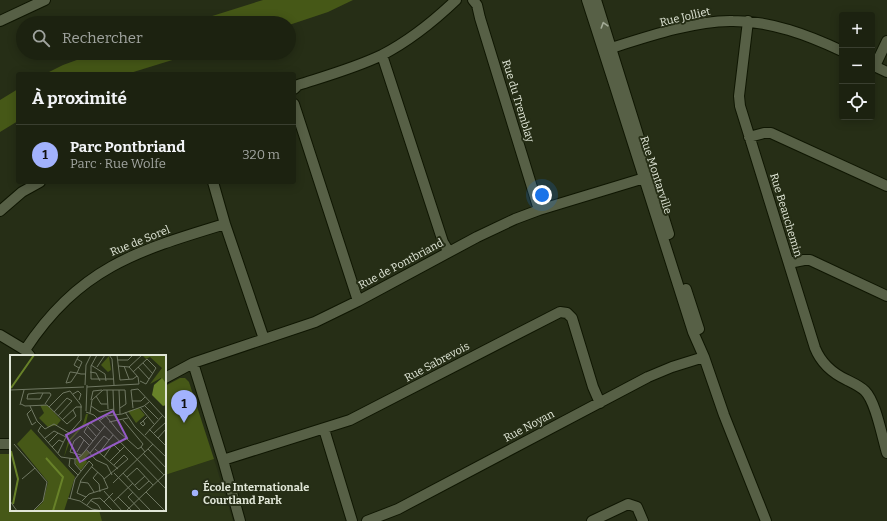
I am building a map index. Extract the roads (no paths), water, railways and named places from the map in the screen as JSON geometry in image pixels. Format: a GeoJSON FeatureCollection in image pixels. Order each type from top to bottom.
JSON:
{"type":"FeatureCollection","features":[{"type":"Feature","properties":{"kind":"street"},"geometry":{"type":"LineString","coordinates":[[0,21],[45,0]]}},
{"type":"Feature","properties":{"kind":"street"},"geometry":{"type":"LineString","coordinates":[[296,86],[382,55],[426,27],[456,0]]}},
{"type":"Feature","properties":{"kind":"street","name":"Rue du Tremblay"},"geometry":{"type":"LineString","coordinates":[[473,0],[477,5],[539,210]]}},
{"type":"Feature","properties":{"kind":"street","name":"Rue Montarville"},"geometry":{"type":"LineString","coordinates":[[587,0],[607,49]]}},
{"type":"Feature","properties":{"kind":"street","name":"Rue Montarville"},"geometry":{"type":"LineString","coordinates":[[596,0],[607,49],[647,177],[699,330],[704,357],[724,415],[766,521]]}},
{"type":"Feature","properties":{"kind":"street","name":"Rue Jolliet"},"geometry":{"type":"LineString","coordinates":[[607,49],[699,24],[726,21],[770,25],[794,31],[839,50]]}},
{"type":"Feature","properties":{"kind":"street","name":"Rue Beauchemin"},"geometry":{"type":"LineString","coordinates":[[748,22],[739,102],[817,354],[821,361],[833,372],[859,386],[865,391],[872,402],[887,453]]}},
{"type":"Feature","properties":{"kind":"street"},"geometry":{"type":"LineString","coordinates":[[875,64],[887,41]]}},
{"type":"Feature","properties":{"kind":"street"},"geometry":{"type":"LineString","coordinates":[[382,55],[443,242],[449,252]]}},
{"type":"Feature","properties":{"kind":"street"},"geometry":{"type":"LineString","coordinates":[[875,66],[887,72]]}},
{"type":"Feature","properties":{"kind":"street"},"geometry":{"type":"LineString","coordinates":[[296,110],[358,301]]}},
{"type":"Feature","properties":{"kind":"street"},"geometry":{"type":"LineString","coordinates":[[749,137],[764,133],[771,133],[887,186]]}},
{"type":"Feature","properties":{"kind":"street","name":"Rue de Pontbriand"},"geometry":{"type":"LineString","coordinates":[[166,377],[193,363],[315,322],[515,219],[539,210],[647,177]]}},
{"type":"Feature","properties":{"kind":"street"},"geometry":{"type":"LineString","coordinates":[[0,211],[22,192],[36,184]]}},
{"type":"Feature","properties":{"kind":"street"},"geometry":{"type":"LineString","coordinates":[[214,184],[225,224],[264,339]]}},
{"type":"Feature","properties":{"kind":"street","name":"Rue de Sorel"},"geometry":{"type":"LineString","coordinates":[[27,353],[42,326],[62,304],[96,275],[115,263],[158,244],[225,224]]}},
{"type":"Feature","properties":{"kind":"street"},"geometry":{"type":"LineString","coordinates":[[788,263],[810,260],[887,296]]}},
{"type":"Feature","properties":{"kind":"street","name":"Rue Sabrevois"},"geometry":{"type":"LineString","coordinates":[[223,460],[350,420],[560,312],[567,313],[572,318],[593,387],[600,402]]}},
{"type":"Feature","properties":{"kind":"street"},"geometry":{"type":"LineString","coordinates":[[0,335],[27,353]]}},
{"type":"Feature","properties":{"kind":"street","name":"Rue Noyan"},"geometry":{"type":"LineString","coordinates":[[367,521],[398,510],[653,375],[704,357]]}},
{"type":"Feature","properties":{"kind":"street"},"geometry":{"type":"LineString","coordinates":[[193,363],[240,521]]}},
{"type":"Feature","properties":{"kind":"street"},"geometry":{"type":"LineString","coordinates":[[324,429],[352,521]]}},
{"type":"Feature","properties":{"kind":"street"},"geometry":{"type":"LineString","coordinates":[[592,521],[628,504],[636,507],[643,521]]}},
{"type":"Feature","properties":{"kind":"place","name":"Parc Pontbriand"},"geometry":{"type":"Point","coordinates":[184,423]}},
{"type":"Feature","properties":{"kind":"place","name":"École Internationale Courtland Park"},"geometry":{"type":"Point","coordinates":[195,493]}}]}
